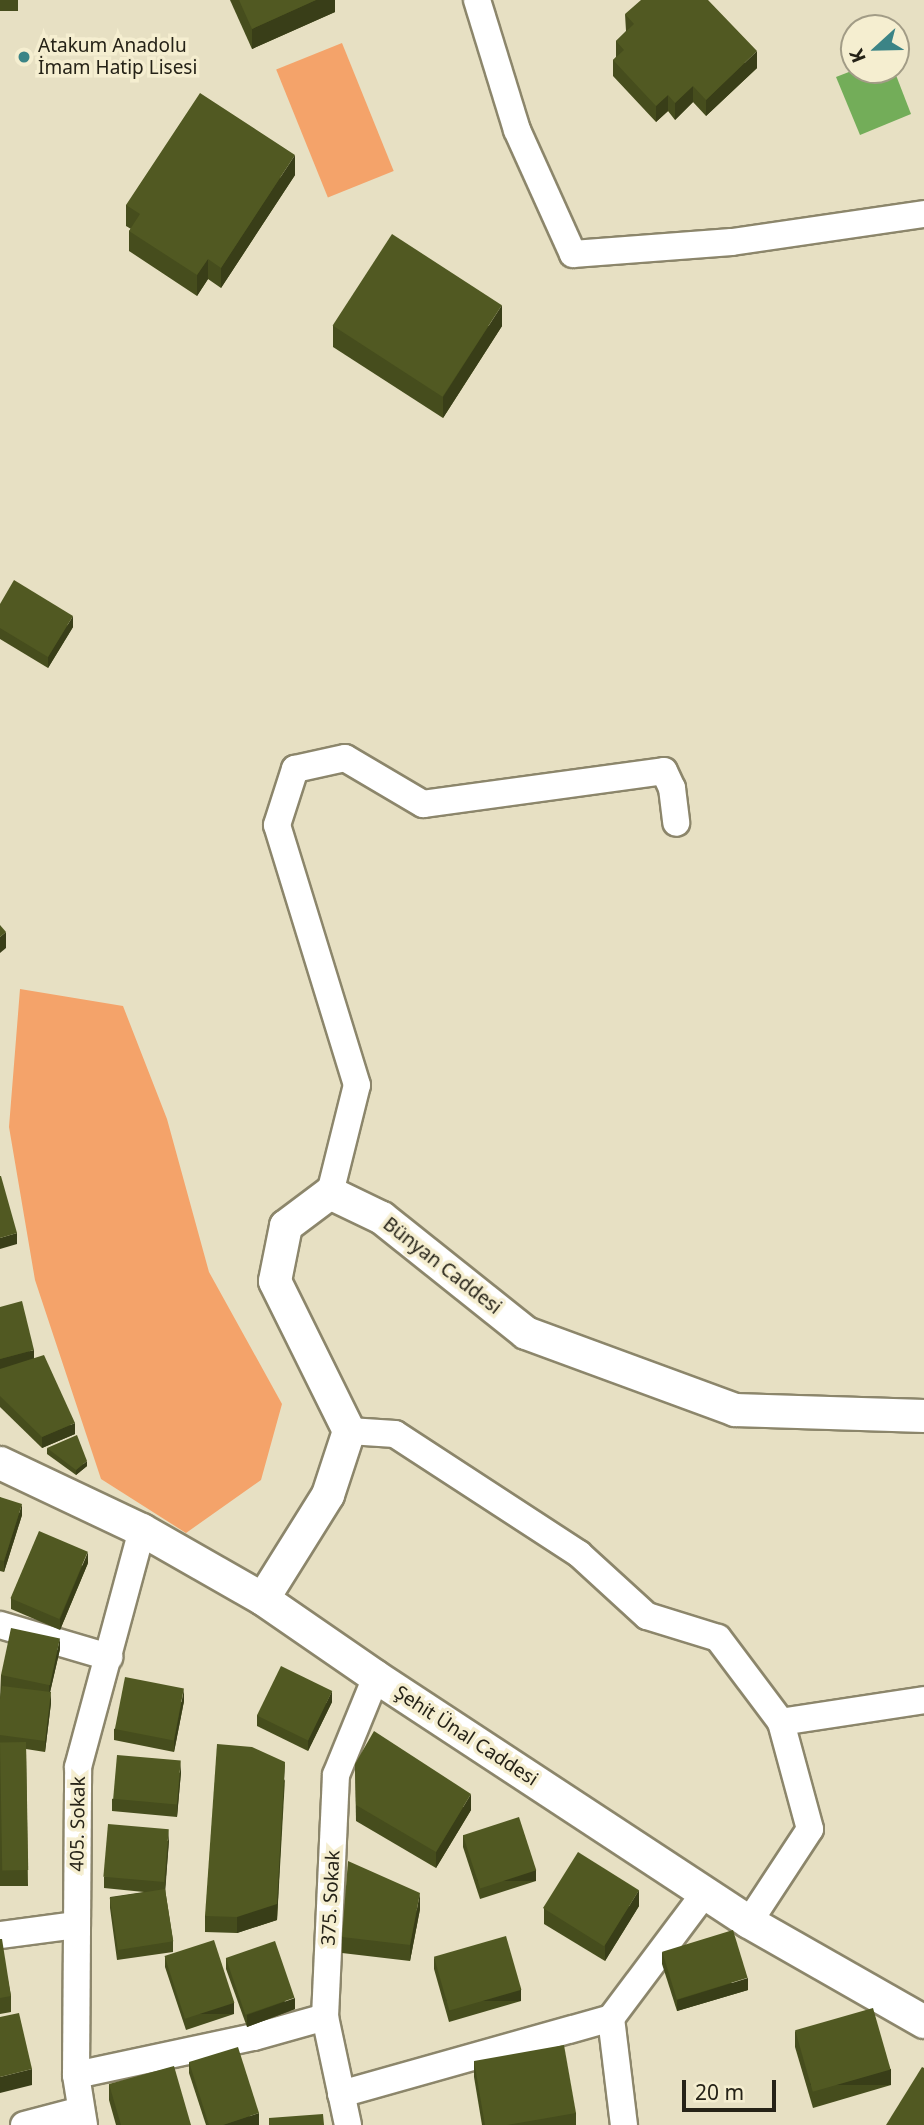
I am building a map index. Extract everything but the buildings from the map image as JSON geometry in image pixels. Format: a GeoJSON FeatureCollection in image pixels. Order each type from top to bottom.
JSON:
{"type":"FeatureCollection","features":[{"type":"Feature","properties":{"kind":"street"},"geometry":{"type":"LineString","coordinates":[[477,0],[517,130],[573,254],[732,242],[924,214]]}},
{"type":"Feature","properties":{"kind":"street"},"geometry":{"type":"LineString","coordinates":[[263,1599],[328,1495],[349,1431],[275,1281],[286,1226],[330,1193],[357,1085],[277,825],[295,769],[345,758],[423,804],[664,771],[672,788],[676,823]]}},
{"type":"Feature","properties":{"kind":"street","name":"Bünyan Caddesi"},"geometry":{"type":"LineString","coordinates":[[330,1193],[382,1218],[526,1333],[735,1410],[924,1416]]}},
{"type":"Feature","properties":{"kind":"street"},"geometry":{"type":"LineString","coordinates":[[349,1431],[395,1434],[579,1554],[647,1616],[718,1639],[781,1722],[810,1829],[749,1922]]}},
{"type":"Feature","properties":{"kind":"street","name":"Şehit Ünal Caddesi"},"geometry":{"type":"LineString","coordinates":[[0,1463],[142,1530],[263,1599],[376,1677],[749,1922],[924,2022]]}},
{"type":"Feature","properties":{"kind":"street","name":"405. Sokak"},"geometry":{"type":"LineString","coordinates":[[83,2117],[75,2075],[78,1767],[142,1530]]}},
{"type":"Feature","properties":{"kind":"street"},"geometry":{"type":"LineString","coordinates":[[0,1625],[109,1657]]}},
{"type":"Feature","properties":{"kind":"street","name":"375. Sokak"},"geometry":{"type":"LineString","coordinates":[[348,2125],[325,2017],[336,1775],[376,1677]]}},
{"type":"Feature","properties":{"kind":"street"},"geometry":{"type":"LineString","coordinates":[[781,1722],[924,1700]]}},
{"type":"Feature","properties":{"kind":"street"},"geometry":{"type":"LineString","coordinates":[[341,2094],[611,2018],[705,1893]]}},
{"type":"Feature","properties":{"kind":"street"},"geometry":{"type":"LineString","coordinates":[[0,1934],[76,1925]]}},
{"type":"Feature","properties":{"kind":"street"},"geometry":{"type":"LineString","coordinates":[[75,2075],[254,2037],[325,2017]]}},
{"type":"Feature","properties":{"kind":"street"},"geometry":{"type":"LineString","coordinates":[[611,2018],[624,2125]]}},
{"type":"Feature","properties":{"kind":"street"},"geometry":{"type":"LineString","coordinates":[[24,2125],[83,2117]]}},
{"type":"Feature","properties":{"kind":"shaded area"},"geometry":{"type":"Polygon","coordinates":[[[342,43],[394,171],[328,198],[276,70],[342,43]]]}},
{"type":"Feature","properties":{"kind":"shaded area"},"geometry":{"type":"Polygon","coordinates":[[[840,75],[840,84],[899,84],[911,114],[860,135],[836,77],[840,75]]]}},
{"type":"Feature","properties":{"kind":"shaded area"},"geometry":{"type":"Polygon","coordinates":[[[20,989],[123,1006],[167,1119],[209,1272],[282,1404],[261,1480],[186,1533],[101,1479],[35,1280],[9,1127],[20,989]]]}},
{"type":"Feature","properties":{"kind":"place","name":"Atakum Anadolu İmam Hatip Lisesi"},"geometry":{"type":"Point","coordinates":[24,57]}}]}
